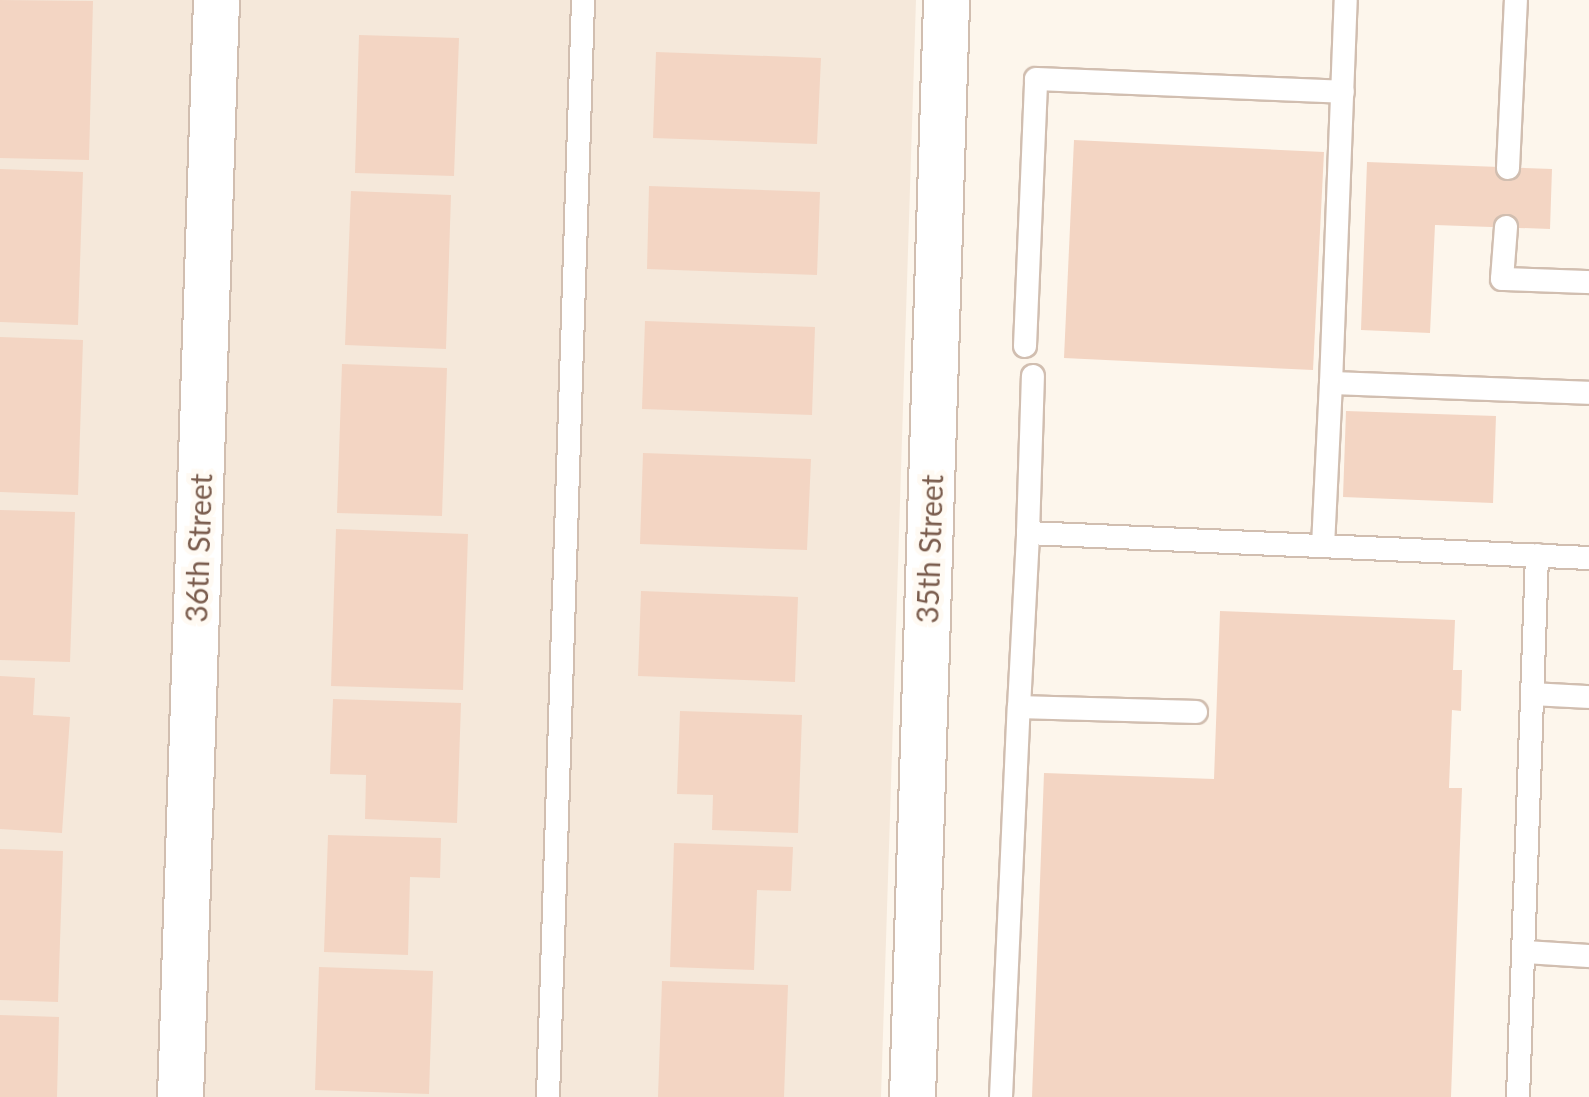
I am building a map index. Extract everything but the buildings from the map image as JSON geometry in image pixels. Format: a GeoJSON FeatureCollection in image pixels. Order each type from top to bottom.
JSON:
{"type":"FeatureCollection","features":[{"type":"Feature","properties":{"kind":"street","name":"36th Street"},"geometry":{"type":"LineString","coordinates":[[180,1097],[216,0]]}},
{"type":"Feature","properties":{"kind":"street","name":"35th Street"},"geometry":{"type":"LineString","coordinates":[[912,1097],[946,0]]}},
{"type":"Feature","properties":{"kind":"lane"},"geometry":{"type":"LineString","coordinates":[[548,1097],[583,0]]}},
{"type":"Feature","properties":{"kind":"lane"},"geometry":{"type":"LineString","coordinates":[[1323,546],[1346,0]]}},
{"type":"Feature","properties":{"kind":"lane"},"geometry":{"type":"LineString","coordinates":[[1508,168],[1516,0]]}},
{"type":"Feature","properties":{"kind":"lane"},"geometry":{"type":"LineString","coordinates":[[1024,346],[1036,79],[1343,92]]}},
{"type":"Feature","properties":{"kind":"lane"},"geometry":{"type":"LineString","coordinates":[[1506,227],[1502,279],[1589,282]]}},
{"type":"Feature","properties":{"kind":"lane"},"geometry":{"type":"LineString","coordinates":[[1002,1097],[1032,376]]}},
{"type":"Feature","properties":{"kind":"lane"},"geometry":{"type":"LineString","coordinates":[[1331,383],[1589,393]]}},
{"type":"Feature","properties":{"kind":"lane"},"geometry":{"type":"LineString","coordinates":[[1028,534],[1589,558]]}},
{"type":"Feature","properties":{"kind":"lane"},"geometry":{"type":"LineString","coordinates":[[1518,1097],[1538,555]]}},
{"type":"Feature","properties":{"kind":"lane"},"geometry":{"type":"LineString","coordinates":[[1533,694],[1589,696]]}},
{"type":"Feature","properties":{"kind":"lane"},"geometry":{"type":"LineString","coordinates":[[1019,707],[1196,712]]}},
{"type":"Feature","properties":{"kind":"lane"},"geometry":{"type":"LineString","coordinates":[[1525,952],[1589,956]]}},
{"type":"Feature","properties":{"kind":"shaded area"},"geometry":{"type":"Polygon","coordinates":[[[0,0],[916,0],[881,1097],[0,1097],[0,0]]]}}]}
